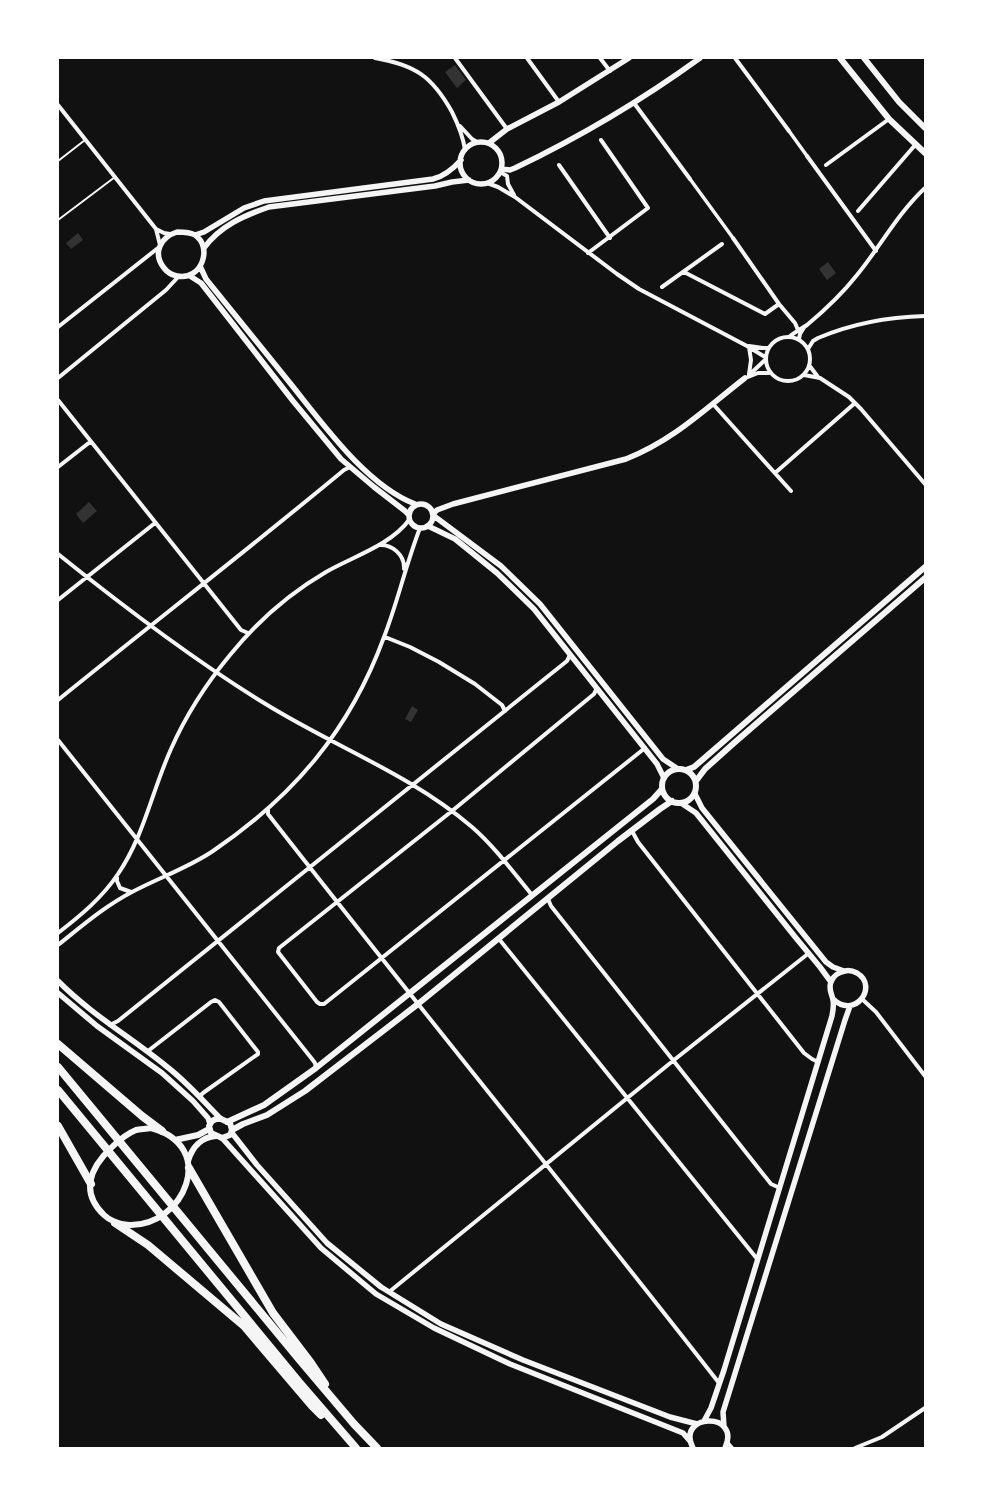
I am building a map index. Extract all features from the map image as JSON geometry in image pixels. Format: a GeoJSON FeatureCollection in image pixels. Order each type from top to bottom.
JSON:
{"type":"FeatureCollection","features":[{"type":"Feature","properties":{"kind":"highway"},"geometry":{"type":"LineString","coordinates":[[58,1044],[136,1111],[162,1131]]}},
{"type":"Feature","properties":{"kind":"highway"},"geometry":{"type":"LineString","coordinates":[[58,1067],[298,1359],[377,1448]]}},
{"type":"Feature","properties":{"kind":"highway"},"geometry":{"type":"LineString","coordinates":[[58,1090],[345,1437]]}},
{"type":"Feature","properties":{"kind":"highway"},"geometry":{"type":"LineString","coordinates":[[58,1126],[90,1184]]}},
{"type":"Feature","properties":{"kind":"highway"},"geometry":{"type":"LineString","coordinates":[[189,1164],[273,1313],[311,1363],[345,1413]]}},
{"type":"Feature","properties":{"kind":"highway"},"geometry":{"type":"LineString","coordinates":[[115,1222],[148,1245],[244,1326],[312,1406],[356,1448]]}},
{"type":"Feature","properties":{"kind":"main road"},"geometry":{"type":"LineString","coordinates":[[840,58],[889,119],[925,153]]}},
{"type":"Feature","properties":{"kind":"main road"},"geometry":{"type":"LineString","coordinates":[[864,58],[899,102],[925,128]]}},
{"type":"Feature","properties":{"kind":"main road"},"geometry":{"type":"LineString","coordinates":[[175,1140],[198,1135],[210,1126],[216,1119],[224,1120],[264,1105],[316,1068],[653,799],[662,788],[664,778],[672,770],[686,770],[694,768],[925,567]]}},
{"type":"Feature","properties":{"kind":"main road"},"geometry":{"type":"LineString","coordinates":[[696,781],[705,769],[734,743],[925,578]]}},
{"type":"Feature","properties":{"kind":"main road"},"geometry":{"type":"LineString","coordinates":[[662,788],[667,798],[672,801],[681,803],[691,798],[695,794],[696,781],[694,776],[686,770]]}},
{"type":"Feature","properties":{"kind":"main road"},"geometry":{"type":"LineString","coordinates":[[189,1164],[181,1146],[162,1131],[151,1128],[138,1130],[116,1142],[97,1162],[92,1172],[90,1184],[92,1200],[107,1218],[115,1222],[124,1225],[143,1224],[154,1221],[166,1212],[182,1195],[186,1186],[192,1150],[196,1145],[208,1137],[228,1137],[243,1124],[267,1115],[291,1102],[418,1004],[632,831],[672,801]]}},
{"type":"Feature","properties":{"kind":"main road"},"geometry":{"type":"LineString","coordinates":[[224,1120],[231,1125],[232,1132]]}},
{"type":"Feature","properties":{"kind":"main road"},"geometry":{"type":"LineString","coordinates":[[210,1126],[210,1133],[219,1137]]}},
{"type":"Feature","properties":{"kind":"street"},"geometry":{"type":"LineString","coordinates":[[375,58],[394,61],[405,65],[427,78],[442,95],[458,125],[465,150]]}},
{"type":"Feature","properties":{"kind":"street"},"geometry":{"type":"LineString","coordinates":[[455,58],[507,129]]}},
{"type":"Feature","properties":{"kind":"street"},"geometry":{"type":"LineString","coordinates":[[527,58],[559,102]]}},
{"type":"Feature","properties":{"kind":"street"},"geometry":{"type":"LineString","coordinates":[[600,58],[610,71]]}},
{"type":"Feature","properties":{"kind":"street"},"geometry":{"type":"LineString","coordinates":[[489,143],[507,129],[559,102],[629,58]]}},
{"type":"Feature","properties":{"kind":"street"},"geometry":{"type":"LineString","coordinates":[[501,170],[510,170],[538,157],[605,121],[660,87],[700,58]]}},
{"type":"Feature","properties":{"kind":"street"},"geometry":{"type":"LineString","coordinates":[[735,58],[876,251]]}},
{"type":"Feature","properties":{"kind":"street"},"geometry":{"type":"LineString","coordinates":[[634,103],[733,238],[779,304],[795,323],[798,330]]}},
{"type":"Feature","properties":{"kind":"street"},"geometry":{"type":"LineString","coordinates":[[58,105],[156,229],[164,233],[170,234],[184,232],[195,235],[204,232],[244,208],[264,201],[433,179],[453,169],[468,146],[477,142],[489,143],[494,146],[500,153],[502,161],[501,170],[496,178],[487,183]]}},
{"type":"Feature","properties":{"kind":"street"},"geometry":{"type":"LineString","coordinates":[[826,165],[889,119]]}},
{"type":"Feature","properties":{"kind":"street"},"geometry":{"type":"LineString","coordinates":[[458,125],[477,142]]}},
{"type":"Feature","properties":{"kind":"street"},"geometry":{"type":"LineString","coordinates":[[588,253],[648,208],[601,140]]}},
{"type":"Feature","properties":{"kind":"street"},"geometry":{"type":"LineString","coordinates":[[858,211],[916,144]]}},
{"type":"Feature","properties":{"kind":"street"},"geometry":{"type":"LineString","coordinates":[[460,160],[463,173],[469,180]]}},
{"type":"Feature","properties":{"kind":"street"},"geometry":{"type":"LineString","coordinates":[[559,165],[610,238]]}},
{"type":"Feature","properties":{"kind":"street"},"geometry":{"type":"LineString","coordinates":[[501,170],[507,176],[510,189],[515,197]]}},
{"type":"Feature","properties":{"kind":"street"},"geometry":{"type":"LineString","coordinates":[[190,276],[197,271],[200,266],[204,248],[217,234],[230,224],[247,215],[269,207],[435,186],[469,180],[478,183],[487,183],[498,187],[515,197],[588,253],[639,289],[748,346],[765,359]]}},
{"type":"Feature","properties":{"kind":"street"},"geometry":{"type":"LineString","coordinates":[[789,337],[823,311],[845,290],[876,251],[902,213],[925,188]]}},
{"type":"Feature","properties":{"kind":"street"},"geometry":{"type":"LineString","coordinates":[[156,229],[159,246],[159,259],[164,268],[173,275],[190,276],[201,283],[293,401],[350,467],[405,511],[412,525],[420,528],[428,526],[432,522],[434,514],[437,510],[453,504],[638,454],[662,442],[695,419],[765,359]]}},
{"type":"Feature","properties":{"kind":"street"},"geometry":{"type":"LineString","coordinates":[[58,327],[159,246],[170,234]]}},
{"type":"Feature","properties":{"kind":"street"},"geometry":{"type":"LineString","coordinates":[[195,235],[204,248]]}},
{"type":"Feature","properties":{"kind":"street"},"geometry":{"type":"LineString","coordinates":[[662,287],[722,244]]}},
{"type":"Feature","properties":{"kind":"street"},"geometry":{"type":"LineString","coordinates":[[200,266],[206,279],[347,453],[379,481],[404,499],[415,504],[445,507]]}},
{"type":"Feature","properties":{"kind":"street"},"geometry":{"type":"LineString","coordinates":[[684,272],[765,314],[779,304]]}},
{"type":"Feature","properties":{"kind":"street"},"geometry":{"type":"LineString","coordinates":[[58,378],[166,290],[179,276]]}},
{"type":"Feature","properties":{"kind":"street"},"geometry":{"type":"LineString","coordinates":[[808,349],[813,341],[818,338],[853,326],[892,319],[925,316]]}},
{"type":"Feature","properties":{"kind":"street"},"geometry":{"type":"LineString","coordinates":[[799,339],[805,326]]}},
{"type":"Feature","properties":{"kind":"street"},"geometry":{"type":"LineString","coordinates":[[789,337],[799,339],[808,349],[810,357],[809,365],[804,375],[800,378],[785,382],[778,380],[769,373],[765,359],[768,348],[778,339],[789,337]]}},
{"type":"Feature","properties":{"kind":"street"},"geometry":{"type":"LineString","coordinates":[[748,346],[768,348]]}},
{"type":"Feature","properties":{"kind":"street"},"geometry":{"type":"LineString","coordinates":[[747,376],[751,360],[748,346]]}},
{"type":"Feature","properties":{"kind":"street"},"geometry":{"type":"LineString","coordinates":[[809,365],[818,377]]}},
{"type":"Feature","properties":{"kind":"street"},"geometry":{"type":"LineString","coordinates":[[747,376],[758,373],[769,373]]}},
{"type":"Feature","properties":{"kind":"street"},"geometry":{"type":"LineString","coordinates":[[804,375],[818,377],[834,386],[855,403],[925,484]]}},
{"type":"Feature","properties":{"kind":"street"},"geometry":{"type":"LineString","coordinates":[[58,400],[204,584],[242,630],[248,633]]}},
{"type":"Feature","properties":{"kind":"street"},"geometry":{"type":"LineString","coordinates":[[775,473],[855,403]]}},
{"type":"Feature","properties":{"kind":"street"},"geometry":{"type":"LineString","coordinates":[[713,404],[791,491]]}},
{"type":"Feature","properties":{"kind":"street"},"geometry":{"type":"LineString","coordinates":[[58,467],[90,442]]}},
{"type":"Feature","properties":{"kind":"street"},"geometry":{"type":"LineString","coordinates":[[58,700],[344,470],[350,467]]}},
{"type":"Feature","properties":{"kind":"street"},"geometry":{"type":"LineString","coordinates":[[58,933],[101,897],[118,875],[138,840],[170,750],[184,722],[215,672],[248,633],[280,605],[324,573],[378,545],[400,531],[409,518],[412,507],[415,504]]}},
{"type":"Feature","properties":{"kind":"street"},"geometry":{"type":"LineString","coordinates":[[429,506],[434,514],[501,566],[540,604],[663,759],[678,769]]}},
{"type":"Feature","properties":{"kind":"street"},"geometry":{"type":"LineString","coordinates":[[58,600],[155,523]]}},
{"type":"Feature","properties":{"kind":"street"},"geometry":{"type":"LineString","coordinates":[[428,526],[455,539],[497,573],[534,609],[645,748],[657,764],[664,778]]}},
{"type":"Feature","properties":{"kind":"street"},"geometry":{"type":"LineString","coordinates":[[58,945],[101,911],[131,892],[211,852],[242,830],[268,810],[310,766],[330,741],[350,710],[368,676],[385,636],[420,528]]}},
{"type":"Feature","properties":{"kind":"street"},"geometry":{"type":"LineString","coordinates":[[378,545],[385,545],[393,548],[399,554],[404,564],[403,577]]}},
{"type":"Feature","properties":{"kind":"street"},"geometry":{"type":"LineString","coordinates":[[58,554],[149,626],[215,672],[277,711],[330,741],[414,785],[452,811],[487,842],[532,895]]}},
{"type":"Feature","properties":{"kind":"street"},"geometry":{"type":"LineString","coordinates":[[385,636],[410,647],[460,674],[502,705],[505,711]]}},
{"type":"Feature","properties":{"kind":"street"},"geometry":{"type":"LineString","coordinates":[[109,1025],[118,1021],[414,785],[567,661],[570,655]]}},
{"type":"Feature","properties":{"kind":"street"},"geometry":{"type":"LineString","coordinates":[[597,688],[594,694],[452,811],[336,901],[278,950],[317,1002],[324,1004],[645,748]]}},
{"type":"Feature","properties":{"kind":"street"},"geometry":{"type":"LineString","coordinates":[[58,740],[312,1059],[316,1065],[316,1068]]}},
{"type":"Feature","properties":{"kind":"street"},"geometry":{"type":"LineString","coordinates":[[695,794],[702,808],[823,957],[833,967],[844,971],[855,972],[863,979],[866,989],[862,999],[854,1005],[844,1006],[833,999]]}},
{"type":"Feature","properties":{"kind":"street"},"geometry":{"type":"LineString","coordinates":[[681,803],[696,813],[796,938],[810,953],[831,982]]}},
{"type":"Feature","properties":{"kind":"street"},"geometry":{"type":"LineString","coordinates":[[268,810],[268,814],[336,901],[546,1163],[719,1383]]}},
{"type":"Feature","properties":{"kind":"street"},"geometry":{"type":"LineString","coordinates":[[632,831],[638,842],[804,1053],[818,1062]]}},
{"type":"Feature","properties":{"kind":"street"},"geometry":{"type":"LineString","coordinates":[[118,875],[116,881],[120,888],[131,892]]}},
{"type":"Feature","properties":{"kind":"street"},"geometry":{"type":"LineString","coordinates":[[548,899],[551,906],[771,1184],[780,1188]]}},
{"type":"Feature","properties":{"kind":"street"},"geometry":{"type":"LineString","coordinates":[[498,939],[758,1260]]}},
{"type":"Feature","properties":{"kind":"street"},"geometry":{"type":"LineString","coordinates":[[389,1292],[546,1163],[810,953]]}},
{"type":"Feature","properties":{"kind":"street"},"geometry":{"type":"LineString","coordinates":[[704,1421],[711,1408],[758,1260],[832,1016],[833,999],[830,988],[831,982],[834,977],[844,971]]}},
{"type":"Feature","properties":{"kind":"street"},"geometry":{"type":"LineString","coordinates":[[58,981],[91,1011],[168,1067],[224,1120]]}},
{"type":"Feature","properties":{"kind":"street"},"geometry":{"type":"LineString","coordinates":[[58,993],[97,1026],[162,1073],[193,1101],[208,1118],[210,1126]]}},
{"type":"Feature","properties":{"kind":"street"},"geometry":{"type":"LineString","coordinates":[[862,999],[876,1012],[925,1076]]}},
{"type":"Feature","properties":{"kind":"street"},"geometry":{"type":"LineString","coordinates":[[148,1051],[211,1002],[215,1000],[219,1002],[258,1052],[258,1054],[200,1096]]}},
{"type":"Feature","properties":{"kind":"street"},"geometry":{"type":"LineString","coordinates":[[732,1448],[726,1445],[727,1435],[724,1427],[723,1412],[842,1027],[850,1006]]}},
{"type":"Feature","properties":{"kind":"street"},"geometry":{"type":"LineString","coordinates":[[232,1132],[257,1164],[327,1243],[381,1287],[441,1324],[523,1360],[670,1417],[696,1424],[704,1421],[715,1421],[724,1427]]}},
{"type":"Feature","properties":{"kind":"street"},"geometry":{"type":"LineString","coordinates":[[219,1137],[321,1248],[376,1294],[441,1331],[510,1364],[683,1433],[690,1441],[693,1448]]}},
{"type":"Feature","properties":{"kind":"street"},"geometry":{"type":"LineString","coordinates":[[855,1448],[882,1437],[925,1408]]}},
{"type":"Feature","properties":{"kind":"street"},"geometry":{"type":"LineString","coordinates":[[690,1441],[691,1432],[696,1424]]}},
{"type":"Feature","properties":{"kind":"lane"},"geometry":{"type":"LineString","coordinates":[[58,161],[85,140]]}},
{"type":"Feature","properties":{"kind":"lane"},"geometry":{"type":"LineString","coordinates":[[58,220],[115,177]]}},
{"type":"Feature","properties":{"kind":"shaded area"},"geometry":{"type":"Polygon","coordinates":[[[455,65],[466,80],[457,88],[445,72],[455,65]]]}},
{"type":"Feature","properties":{"kind":"shaded area"},"geometry":{"type":"Polygon","coordinates":[[[78,233],[83,240],[71,249],[66,243],[78,233]]]}},
{"type":"Feature","properties":{"kind":"shaded area"},"geometry":{"type":"Polygon","coordinates":[[[828,262],[836,273],[827,280],[819,269],[828,262]]]}},
{"type":"Feature","properties":{"kind":"shaded area"},"geometry":{"type":"Polygon","coordinates":[[[89,502],[97,511],[83,523],[76,514],[89,502]]]}},
{"type":"Feature","properties":{"kind":"shaded area"},"geometry":{"type":"Polygon","coordinates":[[[412,706],[418,710],[411,722],[405,719],[412,706]]]}}]}
